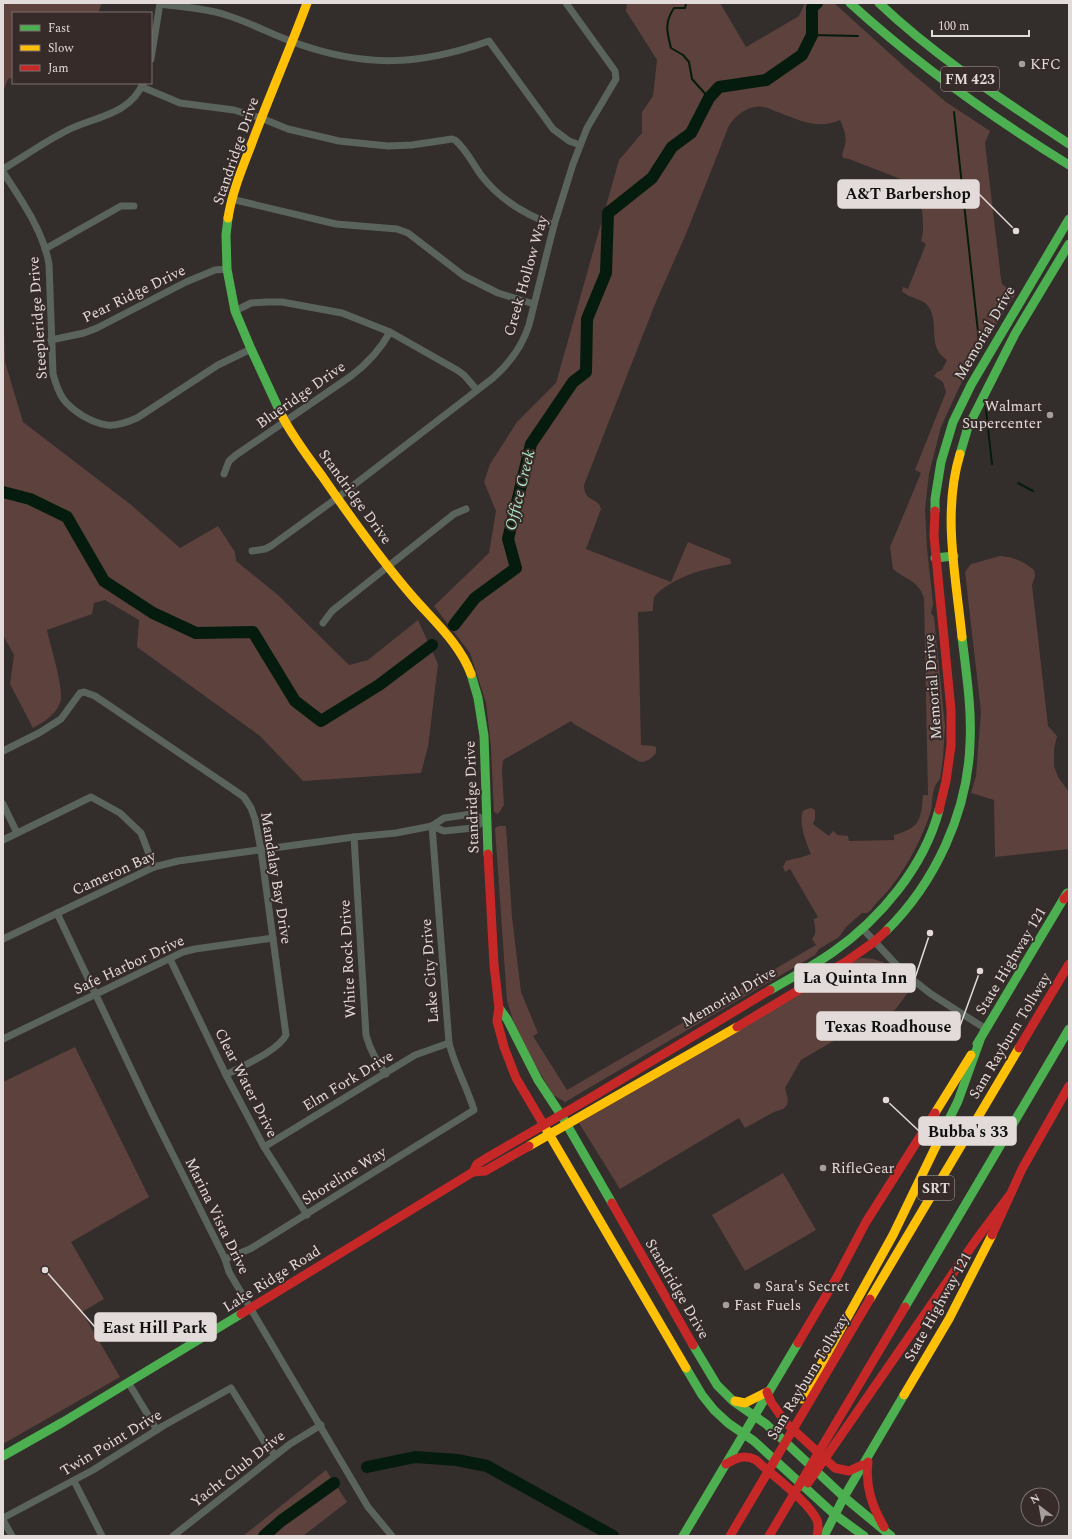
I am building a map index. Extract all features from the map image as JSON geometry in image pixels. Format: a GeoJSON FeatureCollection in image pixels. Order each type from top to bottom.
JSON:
{"type":"FeatureCollection","features":[{"type":"Feature","properties":{"kind":"main road","name":"Standridge Drive"},"geometry":{"type":"LineString","coordinates":[[307,3],[293,42],[261,118],[231,199],[226,235],[227,269],[235,310],[251,349],[286,421],[302,448],[337,498],[413,597],[447,634],[467,663],[472,674],[480,705],[484,736],[486,820],[494,965],[499,1008],[497,1021],[504,1047],[516,1078],[702,1395],[714,1410],[728,1423],[754,1441],[834,1514],[864,1536]]}},
{"type":"Feature","properties":{"kind":"main road","name":"FM 423"},"geometry":{"type":"LineString","coordinates":[[850,3],[876,28],[924,68],[1002,123],[1069,166]]}},
{"type":"Feature","properties":{"kind":"main road","name":"FM 423"},"geometry":{"type":"LineString","coordinates":[[879,3],[943,60],[1069,144]]}},
{"type":"Feature","properties":{"kind":"main road","name":"Memorial Drive"},"geometry":{"type":"LineString","coordinates":[[543,1125],[685,1039],[834,952],[863,930],[882,911],[902,888],[915,867],[935,826],[947,782],[951,759],[952,710],[935,558],[934,536],[935,499],[941,462],[954,422],[970,385],[1069,219]]}},
{"type":"Feature","properties":{"kind":"main road","name":"Memorial Drive"},"geometry":{"type":"LineString","coordinates":[[549,1135],[847,962],[874,942],[898,917],[920,890],[939,858],[952,830],[961,804],[968,774],[971,738],[970,711],[951,533],[952,497],[957,463],[968,427],[1016,334],[1069,244]]}},
{"type":"Feature","properties":{"kind":"main road"},"geometry":{"type":"LineString","coordinates":[[1024,293],[1036,300]]}},
{"type":"Feature","properties":{"kind":"main road"},"geometry":{"type":"LineString","coordinates":[[935,558],[954,556]]}},
{"type":"Feature","properties":{"kind":"main road","name":"State Highway 121"},"geometry":{"type":"LineString","coordinates":[[683,1536],[767,1392],[837,1277],[866,1222],[980,1040],[1069,890]]}},
{"type":"Feature","properties":{"kind":"main road","name":"Sam Rayburn Tollway"},"geometry":{"type":"LineString","coordinates":[[730,1536],[778,1454],[801,1409],[1069,964]]}},
{"type":"Feature","properties":{"kind":"main road","name":"Standridge Drive"},"geometry":{"type":"LineString","coordinates":[[499,1008],[505,1015],[527,1058],[717,1385],[733,1401],[766,1424],[844,1496],[890,1535]]}},
{"type":"Feature","properties":{"kind":"main road","name":"SRT"},"geometry":{"type":"LineString","coordinates":[[769,1536],[1069,1029]]}},
{"type":"Feature","properties":{"kind":"main road"},"geometry":{"type":"LineString","coordinates":[[801,1409],[893,1235],[958,1101],[980,1040]]}},
{"type":"Feature","properties":{"kind":"main road","name":"State Highway 121"},"geometry":{"type":"LineString","coordinates":[[824,1536],[844,1496],[950,1319],[987,1246],[1009,1196],[1036,1142],[1069,1086]]}},
{"type":"Feature","properties":{"kind":"main road","name":"Lake Ridge Road"},"geometry":{"type":"LineString","coordinates":[[473,1172],[477,1164],[543,1125]]}},
{"type":"Feature","properties":{"kind":"main road","name":"Lake Ridge Road"},"geometry":{"type":"LineString","coordinates":[[3,1456],[250,1309],[473,1172],[485,1171],[549,1135]]}},
{"type":"Feature","properties":{"kind":"main road"},"geometry":{"type":"LineString","coordinates":[[785,1510],[812,1478],[976,1240],[1009,1196]]}},
{"type":"Feature","properties":{"kind":"main road"},"geometry":{"type":"LineString","coordinates":[[659,1322],[674,1313]]}},
{"type":"Feature","properties":{"kind":"main road"},"geometry":{"type":"LineString","coordinates":[[733,1401],[745,1403],[767,1392],[770,1403],[780,1417],[835,1468],[845,1472],[854,1470],[864,1464]]}},
{"type":"Feature","properties":{"kind":"main road"},"geometry":{"type":"LineString","coordinates":[[869,1455],[866,1473],[868,1493],[876,1514],[890,1535]]}},
{"type":"Feature","properties":{"kind":"main road"},"geometry":{"type":"LineString","coordinates":[[726,1464],[740,1456],[749,1456],[756,1460],[809,1510],[817,1520],[819,1530],[817,1536]]}},
{"type":"Feature","properties":{"kind":"street"},"geometry":{"type":"LineString","coordinates":[[152,52],[160,3],[226,15],[293,42],[323,52],[372,61],[404,61],[448,54],[489,41],[553,129],[564,138],[580,145]]}},
{"type":"Feature","properties":{"kind":"street","name":"Creek Hollow Way"},"geometry":{"type":"LineString","coordinates":[[252,551],[265,549],[271,546],[337,498],[477,390],[504,368],[525,338],[554,224],[566,184],[580,145],[597,109],[613,84],[616,74],[566,3]]}},
{"type":"Feature","properties":{"kind":"street"},"geometry":{"type":"LineString","coordinates":[[3,170],[64,132],[120,109],[129,103],[142,85],[180,103],[234,110],[261,118],[288,129],[314,136],[362,144],[412,145],[452,139],[455,140],[482,176],[501,197],[525,214],[554,224]]}},
{"type":"Feature","properties":{"kind":"street","name":"Steepleridge Drive"},"geometry":{"type":"LineString","coordinates":[[3,170],[24,206],[41,238],[45,249],[48,264],[53,374],[56,386],[69,407],[90,420],[106,425],[124,423],[137,418],[218,365],[251,349]]}},
{"type":"Feature","properties":{"kind":"street"},"geometry":{"type":"LineString","coordinates":[[231,199],[336,224],[397,229],[408,233],[464,276],[498,293],[534,304]]}},
{"type":"Feature","properties":{"kind":"street"},"geometry":{"type":"LineString","coordinates":[[45,249],[121,206],[134,206]]}},
{"type":"Feature","properties":{"kind":"street","name":"Pear Ridge Drive"},"geometry":{"type":"LineString","coordinates":[[51,340],[84,333],[98,328],[186,282],[215,270],[227,269]]}},
{"type":"Feature","properties":{"kind":"street"},"geometry":{"type":"LineString","coordinates":[[235,310],[251,303],[282,302],[342,313],[390,332],[457,370],[464,375],[477,390]]}},
{"type":"Feature","properties":{"kind":"street","name":"Blueridge Drive"},"geometry":{"type":"LineString","coordinates":[[224,474],[229,461],[236,455],[363,367],[383,344],[390,332]]}},
{"type":"Feature","properties":{"kind":"street"},"geometry":{"type":"LineString","coordinates":[[323,623],[332,611],[454,514],[466,509]]}},
{"type":"Feature","properties":{"kind":"street","name":"Mandalay Bay Drive"},"geometry":{"type":"LineString","coordinates":[[3,751],[39,733],[61,719],[80,693],[84,692],[95,696],[244,797],[251,808],[260,850],[286,1035],[282,1042],[277,1046],[226,1075]]}},
{"type":"Feature","properties":{"kind":"street"},"geometry":{"type":"LineString","coordinates":[[3,840],[91,797],[120,813],[141,833],[154,866]]}},
{"type":"Feature","properties":{"kind":"street"},"geometry":{"type":"LineString","coordinates":[[3,804],[17,833]]}},
{"type":"Feature","properties":{"kind":"street","name":"Cameron Bay"},"geometry":{"type":"LineString","coordinates":[[3,939],[154,866],[178,861],[396,832],[432,826],[444,818],[472,814],[486,820]]}},
{"type":"Feature","properties":{"kind":"street","name":"Cameron Bay"},"geometry":{"type":"LineString","coordinates":[[432,826],[444,831],[473,828],[486,820]]}},
{"type":"Feature","properties":{"kind":"street","name":"Lake City Drive"},"geometry":{"type":"LineString","coordinates":[[432,826],[449,1043],[457,1069],[474,1110]]}},
{"type":"Feature","properties":{"kind":"street","name":"White Rock Drive"},"geometry":{"type":"LineString","coordinates":[[354,837],[366,1035],[369,1048],[386,1074]]}},
{"type":"Feature","properties":{"kind":"street","name":"Marina Vista Drive"},"geometry":{"type":"LineString","coordinates":[[57,913],[225,1259],[229,1272],[321,1424],[368,1507],[392,1536]]}},
{"type":"Feature","properties":{"kind":"street"},"geometry":{"type":"LineString","coordinates":[[863,930],[903,972],[930,994],[986,1029]]}},
{"type":"Feature","properties":{"kind":"street","name":"Safe Harbor Drive"},"geometry":{"type":"LineString","coordinates":[[3,1040],[95,994],[170,960],[183,952],[273,938]]}},
{"type":"Feature","properties":{"kind":"street","name":"Clear Water Drive"},"geometry":{"type":"LineString","coordinates":[[170,960],[226,1075],[264,1147],[307,1215]]}},
{"type":"Feature","properties":{"kind":"street","name":"Elm Fork Drive"},"geometry":{"type":"LineString","coordinates":[[264,1147],[415,1055],[449,1043]]}},
{"type":"Feature","properties":{"kind":"street","name":"Shoreline Way"},"geometry":{"type":"LineString","coordinates":[[225,1259],[250,1249],[307,1215],[474,1110]]}},
{"type":"Feature","properties":{"kind":"street"},"geometry":{"type":"LineString","coordinates":[[128,1382],[157,1430]]}},
{"type":"Feature","properties":{"kind":"street","name":"Twin Point Drive"},"geometry":{"type":"LineString","coordinates":[[3,1519],[74,1481],[157,1430],[231,1388],[265,1443],[275,1455]]}},
{"type":"Feature","properties":{"kind":"street","name":"Yacht Club Drive"},"geometry":{"type":"LineString","coordinates":[[173,1536],[275,1455],[321,1424]]}},
{"type":"Feature","properties":{"kind":"street"},"geometry":{"type":"LineString","coordinates":[[74,1481],[102,1536]]}},
{"type":"Feature","properties":{"kind":"street"},"geometry":{"type":"LineString","coordinates":[[3,1519],[12,1536]]}},
{"type":"Feature","properties":{"kind":"shaded area"},"geometry":{"type":"Polygon","coordinates":[[[3,3],[102,3],[98,12],[12,12],[12,77],[8,79],[3,92],[3,3]]]}},
{"type":"Feature","properties":{"kind":"shaded area"},"geometry":{"type":"Polygon","coordinates":[[[627,3],[720,3],[746,47],[799,16],[805,3],[834,3],[946,102],[990,131],[985,143],[1001,279],[1002,284],[1015,295],[970,366],[956,394],[941,427],[929,474],[925,509],[927,548],[933,604],[931,613],[934,617],[945,726],[940,779],[935,787],[930,814],[918,843],[908,861],[891,887],[871,910],[867,913],[862,913],[846,927],[839,937],[819,949],[815,955],[565,1102],[553,1095],[523,1044],[507,1001],[495,828],[499,826],[506,826],[512,917],[521,992],[538,1033],[533,1036],[567,1090],[816,945],[812,939],[815,932],[814,919],[818,917],[790,869],[785,872],[783,867],[786,861],[811,854],[802,827],[801,821],[803,811],[809,808],[815,810],[815,819],[813,824],[829,836],[833,831],[838,835],[848,836],[849,841],[894,840],[894,835],[909,829],[918,822],[923,795],[928,795],[924,598],[915,584],[893,569],[890,547],[921,473],[915,470],[946,392],[943,382],[934,376],[937,372],[942,370],[947,360],[941,355],[935,343],[934,323],[930,309],[928,305],[905,294],[902,291],[903,287],[908,289],[926,244],[921,241],[923,224],[921,203],[917,194],[909,188],[911,183],[843,158],[842,153],[846,139],[840,120],[824,124],[808,123],[767,108],[752,107],[742,112],[728,128],[686,234],[655,304],[584,485],[586,495],[598,503],[601,509],[586,549],[671,582],[688,542],[730,559],[731,564],[711,568],[681,578],[668,585],[657,594],[654,598],[653,611],[638,612],[641,745],[656,747],[656,753],[651,758],[640,762],[571,721],[503,760],[502,771],[504,805],[498,814],[494,812],[491,747],[486,703],[470,653],[434,606],[489,553],[496,511],[484,482],[490,464],[517,422],[556,383],[619,160],[642,133],[642,112],[653,96],[657,60],[626,11],[627,3]]]}},
{"type":"Feature","properties":{"kind":"shaded area"},"geometry":{"type":"Polygon","coordinates":[[[3,286],[5,362],[23,422],[130,504],[180,548],[218,526],[235,552],[236,561],[278,595],[349,665],[368,660],[418,620],[438,664],[428,747],[421,773],[303,781],[260,736],[137,647],[139,620],[105,600],[94,603],[92,614],[47,630],[59,678],[61,697],[58,708],[55,712],[33,728],[10,684],[14,655],[3,635],[3,286]]]}},
{"type":"Feature","properties":{"kind":"shaded area"},"geometry":{"type":"Polygon","coordinates":[[[1000,556],[1018,560],[1034,570],[1035,576],[1032,585],[1048,726],[1057,736],[1054,749],[1054,766],[1058,777],[1069,792],[1069,849],[995,857],[994,800],[971,793],[976,776],[981,712],[965,572],[971,564],[1000,556]]]}},
{"type":"Feature","properties":{"kind":"shaded area"},"geometry":{"type":"Polygon","coordinates":[[[861,958],[869,958],[883,962],[895,970],[910,986],[910,990],[895,1010],[886,1015],[876,1026],[859,1026],[801,1060],[785,1088],[788,1100],[787,1105],[783,1109],[774,1112],[745,1128],[739,1118],[620,1189],[579,1123],[861,958]]]}},
{"type":"Feature","properties":{"kind":"shaded area"},"geometry":{"type":"Polygon","coordinates":[[[75,1047],[149,1197],[71,1242],[104,1299],[82,1312],[120,1377],[3,1444],[3,1082],[75,1047]]]}},
{"type":"Feature","properties":{"kind":"shaded area"},"geometry":{"type":"Polygon","coordinates":[[[783,1173],[816,1230],[745,1271],[712,1215],[783,1173]]]}},
{"type":"Feature","properties":{"kind":"shaded area"},"geometry":{"type":"Polygon","coordinates":[[[326,1470],[347,1502],[303,1536],[243,1536],[326,1470]]]}},
{"type":"Feature","properties":{"kind":"waterway"},"geometry":{"type":"LineString","coordinates":[[686,3],[685,8],[674,8],[669,18],[667,28],[671,48],[683,55],[689,62],[692,79],[709,98]]}},
{"type":"Feature","properties":{"kind":"waterway","name":"Office Creek"},"geometry":{"type":"LineString","coordinates":[[454,625],[475,598],[516,568],[508,539],[531,444],[573,382],[586,372],[587,319],[606,273],[608,213],[652,178],[672,147],[691,133],[709,98],[719,87],[766,80],[802,55],[812,35],[812,7],[817,3]]}},
{"type":"Feature","properties":{"kind":"waterway"},"geometry":{"type":"LineString","coordinates":[[812,35],[858,36]]}},
{"type":"Feature","properties":{"kind":"waterway"},"geometry":{"type":"LineString","coordinates":[[954,112],[980,350]]}},
{"type":"Feature","properties":{"kind":"waterway"},"geometry":{"type":"LineString","coordinates":[[985,401],[992,464]]}},
{"type":"Feature","properties":{"kind":"waterway"},"geometry":{"type":"LineString","coordinates":[[1018,483],[1033,491]]}},
{"type":"Feature","properties":{"kind":"waterway","name":"Office Creek"},"geometry":{"type":"LineString","coordinates":[[3,492],[30,499],[67,517],[104,581],[153,613],[196,633],[253,632],[295,701],[321,721],[379,685],[432,645]]}},
{"type":"Feature","properties":{"kind":"waterway"},"geometry":{"type":"LineString","coordinates":[[367,1467],[415,1457],[457,1460],[487,1466],[613,1536]]}},
{"type":"Feature","properties":{"kind":"waterway"},"geometry":{"type":"LineString","coordinates":[[264,1536],[281,1521],[334,1483]]}},
{"type":"Feature","properties":{"kind":"traffic: fast"},"geometry":{"type":"LineString","coordinates":[[850,3],[902,48],[983,109],[1069,165]]}},
{"type":"Feature","properties":{"kind":"traffic: fast"},"geometry":{"type":"LineString","coordinates":[[879,3],[924,42],[971,78],[1069,144]]}},
{"type":"Feature","properties":{"kind":"traffic: fast"},"geometry":{"type":"LineString","coordinates":[[228,218],[226,235],[227,269],[235,311],[282,416]]}},
{"type":"Feature","properties":{"kind":"traffic: fast"},"geometry":{"type":"LineString","coordinates":[[935,511],[935,499],[941,462],[953,422],[971,385],[1069,219]]}},
{"type":"Feature","properties":{"kind":"traffic: fast"},"geometry":{"type":"LineString","coordinates":[[960,454],[968,427],[1015,334],[1069,244]]}},
{"type":"Feature","properties":{"kind":"traffic: fast"},"geometry":{"type":"LineString","coordinates":[[935,558],[954,556]]}},
{"type":"Feature","properties":{"kind":"traffic: fast"},"geometry":{"type":"LineString","coordinates":[[886,931],[904,912],[934,869],[946,845],[963,795],[968,769],[970,717],[962,637]]}},
{"type":"Feature","properties":{"kind":"traffic: fast"},"geometry":{"type":"LineString","coordinates":[[471,674],[478,698],[484,736],[488,854]]}},
{"type":"Feature","properties":{"kind":"traffic: fast"},"geometry":{"type":"LineString","coordinates":[[770,990],[833,952],[850,939],[883,908],[898,890],[923,852],[939,810]]}},
{"type":"Feature","properties":{"kind":"traffic: fast"},"geometry":{"type":"LineString","coordinates":[[977,1044],[1067,893]]}},
{"type":"Feature","properties":{"kind":"traffic: fast"},"geometry":{"type":"LineString","coordinates":[[499,1008],[507,1019],[538,1080],[563,1118],[612,1203]]}},
{"type":"Feature","properties":{"kind":"traffic: fast"},"geometry":{"type":"LineString","coordinates":[[905,1307],[1069,1029]]}},
{"type":"Feature","properties":{"kind":"traffic: fast"},"geometry":{"type":"LineString","coordinates":[[936,1146],[958,1101],[980,1040]]}},
{"type":"Feature","properties":{"kind":"traffic: fast"},"geometry":{"type":"LineString","coordinates":[[3,1456],[63,1422],[241,1314]]}},
{"type":"Feature","properties":{"kind":"traffic: fast"},"geometry":{"type":"LineString","coordinates":[[683,1536],[798,1343]]}},
{"type":"Feature","properties":{"kind":"traffic: fast"},"geometry":{"type":"LineString","coordinates":[[693,1345],[717,1385],[733,1401],[766,1424],[844,1497],[891,1536]]}},
{"type":"Feature","properties":{"kind":"traffic: fast"},"geometry":{"type":"LineString","coordinates":[[686,1368],[702,1395],[714,1410],[728,1423],[754,1441],[834,1514],[864,1536]]}},
{"type":"Feature","properties":{"kind":"traffic: fast"},"geometry":{"type":"LineString","coordinates":[[824,1536],[844,1497],[904,1395]]}},
{"type":"Feature","properties":{"kind":"traffic: slow"},"geometry":{"type":"LineString","coordinates":[[228,218],[240,174],[307,3]]}},
{"type":"Feature","properties":{"kind":"traffic: slow"},"geometry":{"type":"LineString","coordinates":[[282,416],[301,447],[366,538],[401,583],[453,643],[471,674]]}},
{"type":"Feature","properties":{"kind":"traffic: slow"},"geometry":{"type":"LineString","coordinates":[[960,454],[955,476],[951,522],[954,568],[962,637]]}},
{"type":"Feature","properties":{"kind":"traffic: slow"},"geometry":{"type":"LineString","coordinates":[[529,1146],[737,1027]]}},
{"type":"Feature","properties":{"kind":"traffic: slow"},"geometry":{"type":"LineString","coordinates":[[870,1299],[1019,1048]]}},
{"type":"Feature","properties":{"kind":"traffic: slow"},"geometry":{"type":"LineString","coordinates":[[935,1113],[971,1055]]}},
{"type":"Feature","properties":{"kind":"traffic: slow"},"geometry":{"type":"LineString","coordinates":[[542,1122],[686,1368]]}},
{"type":"Feature","properties":{"kind":"traffic: slow"},"geometry":{"type":"LineString","coordinates":[[802,1399],[893,1235],[936,1146]]}},
{"type":"Feature","properties":{"kind":"traffic: slow"},"geometry":{"type":"LineString","coordinates":[[904,1395],[949,1319],[992,1235]]}},
{"type":"Feature","properties":{"kind":"traffic: slow"},"geometry":{"type":"LineString","coordinates":[[735,1401],[745,1403],[767,1392]]}},
{"type":"Feature","properties":{"kind":"traffic: jam"},"geometry":{"type":"LineString","coordinates":[[935,511],[934,536],[951,710],[951,746],[946,781],[939,810]]}},
{"type":"Feature","properties":{"kind":"traffic: jam"},"geometry":{"type":"LineString","coordinates":[[488,854],[494,965],[499,1008],[497,1021],[504,1047],[516,1078],[542,1122]]}},
{"type":"Feature","properties":{"kind":"traffic: jam"},"geometry":{"type":"LineString","coordinates":[[1064,899],[1069,894]]}},
{"type":"Feature","properties":{"kind":"traffic: jam"},"geometry":{"type":"LineString","coordinates":[[737,1027],[847,961],[874,942],[886,931]]}},
{"type":"Feature","properties":{"kind":"traffic: jam"},"geometry":{"type":"LineString","coordinates":[[1019,1048],[1069,964]]}},
{"type":"Feature","properties":{"kind":"traffic: jam"},"geometry":{"type":"LineString","coordinates":[[473,1172],[477,1164],[485,1159],[592,1097],[770,990]]}},
{"type":"Feature","properties":{"kind":"traffic: jam"},"geometry":{"type":"LineString","coordinates":[[992,1235],[1022,1169],[1069,1086]]}},
{"type":"Feature","properties":{"kind":"traffic: jam"},"geometry":{"type":"LineString","coordinates":[[798,1343],[837,1277],[866,1222],[935,1113]]}},
{"type":"Feature","properties":{"kind":"traffic: jam"},"geometry":{"type":"LineString","coordinates":[[241,1314],[473,1172],[485,1171],[529,1146]]}},
{"type":"Feature","properties":{"kind":"traffic: jam"},"geometry":{"type":"LineString","coordinates":[[808,1483],[976,1240],[1009,1196]]}},
{"type":"Feature","properties":{"kind":"traffic: jam"},"geometry":{"type":"LineString","coordinates":[[612,1203],[693,1345]]}},
{"type":"Feature","properties":{"kind":"traffic: jam"},"geometry":{"type":"LineString","coordinates":[[730,1536],[870,1299]]}},
{"type":"Feature","properties":{"kind":"traffic: jam"},"geometry":{"type":"LineString","coordinates":[[769,1536],[905,1307]]}},
{"type":"Feature","properties":{"kind":"traffic: jam"},"geometry":{"type":"LineString","coordinates":[[767,1392],[771,1402],[786,1423],[835,1468],[849,1471],[862,1465]]}},
{"type":"Feature","properties":{"kind":"traffic: jam"},"geometry":{"type":"LineString","coordinates":[[726,1464],[744,1457],[756,1460],[806,1504],[818,1522],[817,1536]]}},
{"type":"Feature","properties":{"kind":"traffic: jam"},"geometry":{"type":"LineString","coordinates":[[868,1462],[867,1471],[870,1496],[884,1527]]}},
{"type":"Feature","properties":{"kind":"place","name":"KFC"},"geometry":{"type":"Point","coordinates":[1022,64]}},
{"type":"Feature","properties":{"kind":"place","name":"A&T Barbershop"},"geometry":{"type":"Point","coordinates":[1016,231]}},
{"type":"Feature","properties":{"kind":"place","name":"Walmart Supercenter"},"geometry":{"type":"Point","coordinates":[1050,415]}},
{"type":"Feature","properties":{"kind":"place","name":"La Quinta Inn"},"geometry":{"type":"Point","coordinates":[930,933]}},
{"type":"Feature","properties":{"kind":"place","name":"Texas Roadhouse"},"geometry":{"type":"Point","coordinates":[980,971]}},
{"type":"Feature","properties":{"kind":"place","name":"Bubba's 33"},"geometry":{"type":"Point","coordinates":[886,1100]}},
{"type":"Feature","properties":{"kind":"place","name":"RifleGear"},"geometry":{"type":"Point","coordinates":[823,1168]}},
{"type":"Feature","properties":{"kind":"place","name":"East Hill Park"},"geometry":{"type":"Point","coordinates":[45,1270]}},
{"type":"Feature","properties":{"kind":"place","name":"Sara's Secret"},"geometry":{"type":"Point","coordinates":[757,1286]}},
{"type":"Feature","properties":{"kind":"place","name":"Fast Fuels"},"geometry":{"type":"Point","coordinates":[726,1305]}}]}
